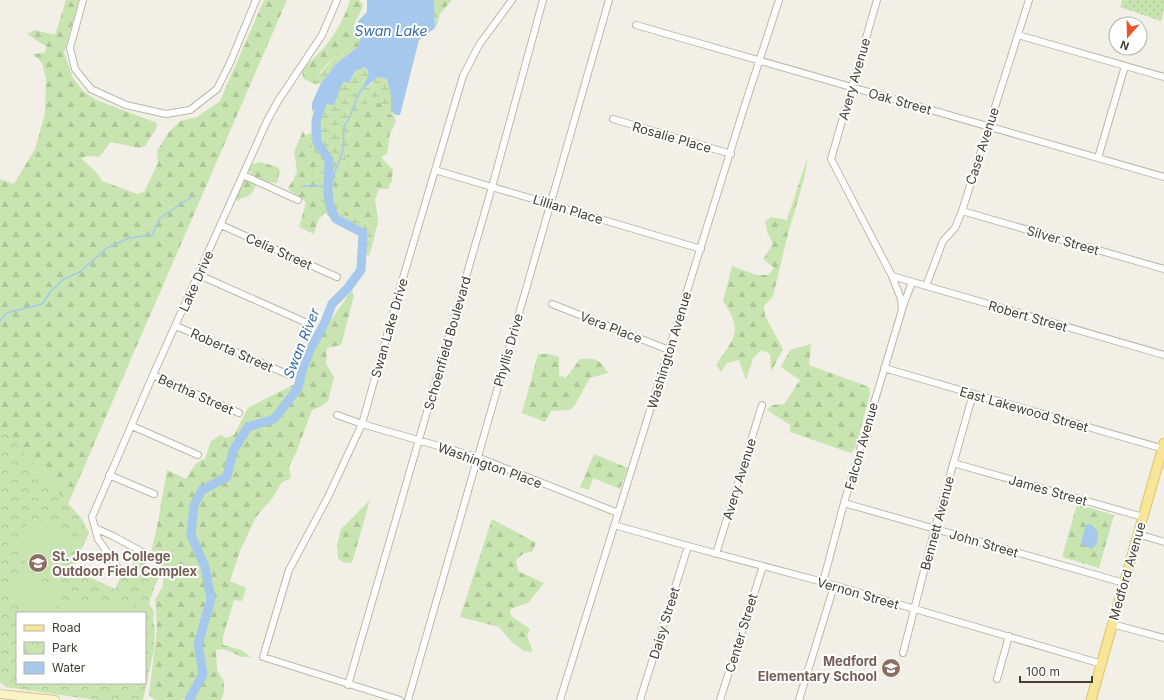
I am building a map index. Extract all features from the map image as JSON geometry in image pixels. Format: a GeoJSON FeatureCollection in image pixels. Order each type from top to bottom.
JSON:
{"type":"FeatureCollection","features":[{"type":"Feature","properties":{"kind":"main road","name":"Medford Avenue"},"geometry":{"type":"LineString","coordinates":[[1091,700],[1164,447]]}},
{"type":"Feature","properties":{"kind":"main road"},"geometry":{"type":"LineString","coordinates":[[0,694],[55,700]]}},
{"type":"Feature","properties":{"kind":"street"},"geometry":{"type":"LineString","coordinates":[[83,0],[70,48],[75,69],[91,89],[126,105],[166,114],[190,110],[217,89],[256,0]]}},
{"type":"Feature","properties":{"kind":"street","name":"Lake Drive"},"geometry":{"type":"LineString","coordinates":[[118,568],[98,539],[92,517],[153,375],[278,101],[322,35],[337,0]]}},
{"type":"Feature","properties":{"kind":"street","name":"Swan Lake Drive"},"geometry":{"type":"LineString","coordinates":[[348,685],[263,657],[289,570],[328,497],[362,424],[463,76],[479,45],[512,0]]}},
{"type":"Feature","properties":{"kind":"street","name":"Schoenfield Boulevard"},"geometry":{"type":"LineString","coordinates":[[348,685],[492,187],[543,0]]}},
{"type":"Feature","properties":{"kind":"street","name":"Phyllis Drive"},"geometry":{"type":"LineString","coordinates":[[408,700],[609,0]]}},
{"type":"Feature","properties":{"kind":"street","name":"Washington Avenue"},"geometry":{"type":"LineString","coordinates":[[560,700],[779,0]]}},
{"type":"Feature","properties":{"kind":"street","name":"Avery Avenue"},"geometry":{"type":"LineString","coordinates":[[831,159],[877,0]]}},
{"type":"Feature","properties":{"kind":"street","name":"Case Avenue"},"geometry":{"type":"LineString","coordinates":[[926,286],[943,241],[956,228],[1029,0]]}},
{"type":"Feature","properties":{"kind":"street","name":"Oak Street"},"geometry":{"type":"LineString","coordinates":[[636,25],[1164,177]]}},
{"type":"Feature","properties":{"kind":"street"},"geometry":{"type":"LineString","coordinates":[[1018,35],[1164,77]]}},
{"type":"Feature","properties":{"kind":"street"},"geometry":{"type":"LineString","coordinates":[[1098,158],[1125,66]]}},
{"type":"Feature","properties":{"kind":"street","name":"Rosalie Place"},"geometry":{"type":"LineString","coordinates":[[613,119],[731,154]]}},
{"type":"Feature","properties":{"kind":"street","name":"Falcon Avenue"},"geometry":{"type":"LineString","coordinates":[[831,159],[892,276],[901,299],[902,310]]}},
{"type":"Feature","properties":{"kind":"street","name":"Lillian Place"},"geometry":{"type":"LineString","coordinates":[[435,170],[700,249]]}},
{"type":"Feature","properties":{"kind":"street"},"geometry":{"type":"LineString","coordinates":[[243,175],[298,200]]}},
{"type":"Feature","properties":{"kind":"street","name":"Silver Street"},"geometry":{"type":"LineString","coordinates":[[962,211],[1164,269]]}},
{"type":"Feature","properties":{"kind":"street","name":"Celia Street"},"geometry":{"type":"LineString","coordinates":[[221,225],[337,276]]}},
{"type":"Feature","properties":{"kind":"street"},"geometry":{"type":"LineString","coordinates":[[199,275],[307,323]]}},
{"type":"Feature","properties":{"kind":"street","name":"Robert Street"},"geometry":{"type":"LineString","coordinates":[[892,276],[1164,355]]}},
{"type":"Feature","properties":{"kind":"street","name":"Falcon Avenue"},"geometry":{"type":"LineString","coordinates":[[823,582],[844,503],[884,368],[912,282]]}},
{"type":"Feature","properties":{"kind":"street","name":"Vera Place"},"geometry":{"type":"LineString","coordinates":[[552,304],[669,350]]}},
{"type":"Feature","properties":{"kind":"street","name":"Roberta Street"},"geometry":{"type":"LineString","coordinates":[[176,326],[287,374]]}},
{"type":"Feature","properties":{"kind":"street","name":"East Lakewood Street"},"geometry":{"type":"LineString","coordinates":[[884,368],[1164,447]]}},
{"type":"Feature","properties":{"kind":"street","name":"Bertha Street"},"geometry":{"type":"LineString","coordinates":[[153,375],[240,413]]}},
{"type":"Feature","properties":{"kind":"street","name":"Bennett Avenue"},"geometry":{"type":"LineString","coordinates":[[903,653],[935,528],[973,394]]}},
{"type":"Feature","properties":{"kind":"street","name":"Avery Avenue"},"geometry":{"type":"LineString","coordinates":[[716,554],[762,404]]}},
{"type":"Feature","properties":{"kind":"street","name":"Washington Place"},"geometry":{"type":"LineString","coordinates":[[337,415],[362,424],[477,457],[618,513]]}},
{"type":"Feature","properties":{"kind":"street"},"geometry":{"type":"LineString","coordinates":[[132,426],[198,455]]}},
{"type":"Feature","properties":{"kind":"street","name":"James Street"},"geometry":{"type":"LineString","coordinates":[[953,463],[1143,517]]}},
{"type":"Feature","properties":{"kind":"street"},"geometry":{"type":"LineString","coordinates":[[109,475],[154,494]]}},
{"type":"Feature","properties":{"kind":"street","name":"John Street"},"geometry":{"type":"LineString","coordinates":[[844,503],[1124,583]]}},
{"type":"Feature","properties":{"kind":"street","name":"Vernon Street"},"geometry":{"type":"LineString","coordinates":[[614,525],[823,582],[1102,664]]}},
{"type":"Feature","properties":{"kind":"street"},"geometry":{"type":"LineString","coordinates":[[95,528],[146,554]]}},
{"type":"Feature","properties":{"kind":"street"},"geometry":{"type":"LineString","coordinates":[[1138,534],[1164,542]]}},
{"type":"Feature","properties":{"kind":"street","name":"Daisy Street"},"geometry":{"type":"LineString","coordinates":[[640,700],[688,546]]}},
{"type":"Feature","properties":{"kind":"street","name":"Center Street"},"geometry":{"type":"LineString","coordinates":[[720,700],[762,566]]}},
{"type":"Feature","properties":{"kind":"street"},"geometry":{"type":"LineString","coordinates":[[799,700],[834,586]]}},
{"type":"Feature","properties":{"kind":"street"},"geometry":{"type":"LineString","coordinates":[[1112,624],[1164,638]]}},
{"type":"Feature","properties":{"kind":"street"},"geometry":{"type":"LineString","coordinates":[[996,679],[1009,636]]}},
{"type":"Feature","properties":{"kind":"street"},"geometry":{"type":"LineString","coordinates":[[348,685],[400,700]]}},
{"type":"Feature","properties":{"kind":"green space"},"geometry":{"type":"Polygon","coordinates":[[[66,0],[79,0],[64,53],[73,78],[83,91],[96,100],[157,123],[156,129],[145,146],[140,148],[111,142],[99,157],[88,156],[81,158],[97,173],[102,181],[137,194],[144,192],[158,163],[157,151],[169,132],[180,121],[197,117],[220,101],[264,0],[287,0],[68,504],[0,471],[0,179],[14,184],[35,149],[45,114],[46,79],[42,63],[33,54],[44,53],[47,47],[27,34],[35,30],[55,35],[66,0]]]}},
{"type":"Feature","properties":{"kind":"green space"},"geometry":{"type":"Polygon","coordinates":[[[350,0],[359,0],[363,5],[353,27],[361,35],[358,47],[344,50],[337,54],[312,83],[304,79],[302,72],[333,36],[345,15],[350,0]]]}},
{"type":"Feature","properties":{"kind":"green space"},"geometry":{"type":"Polygon","coordinates":[[[434,0],[452,0],[440,14],[435,28],[434,0]]]}},
{"type":"Feature","properties":{"kind":"green space"},"geometry":{"type":"Polygon","coordinates":[[[1123,0],[1164,0],[1164,10],[1161,21],[1120,7],[1123,0]]]}},
{"type":"Feature","properties":{"kind":"green space"},"geometry":{"type":"Polygon","coordinates":[[[353,47],[358,47],[337,63],[321,83],[315,85],[312,83],[339,52],[353,47]]]}},
{"type":"Feature","properties":{"kind":"green space"},"geometry":{"type":"Polygon","coordinates":[[[365,67],[368,70],[368,76],[362,90],[378,77],[387,79],[391,95],[391,111],[396,115],[390,114],[382,104],[371,99],[349,124],[350,144],[344,165],[333,182],[334,198],[340,214],[366,221],[369,226],[368,241],[373,243],[369,256],[363,253],[363,238],[361,234],[346,226],[338,224],[325,212],[319,200],[317,180],[318,159],[306,135],[311,133],[313,111],[343,82],[349,83],[355,71],[365,67]]]}},
{"type":"Feature","properties":{"kind":"green space"},"geometry":{"type":"Polygon","coordinates":[[[371,99],[382,104],[390,114],[395,117],[396,122],[390,133],[387,154],[381,157],[393,170],[392,180],[388,189],[379,189],[375,200],[378,220],[373,243],[368,241],[369,226],[366,221],[340,214],[334,198],[333,182],[344,165],[350,145],[349,124],[371,99]]]}},
{"type":"Feature","properties":{"kind":"green space"},"geometry":{"type":"Polygon","coordinates":[[[303,131],[314,148],[318,159],[317,180],[319,200],[325,212],[318,220],[314,234],[299,227],[306,203],[288,188],[294,179],[297,170],[294,152],[303,131]]]}},
{"type":"Feature","properties":{"kind":"green space"},"geometry":{"type":"Polygon","coordinates":[[[808,156],[804,179],[788,234],[773,296],[764,306],[765,316],[783,349],[771,372],[770,354],[762,350],[753,358],[746,380],[739,360],[727,363],[721,372],[716,365],[732,341],[735,328],[733,320],[723,301],[732,266],[756,275],[768,275],[774,268],[763,259],[773,244],[768,234],[765,222],[771,217],[787,220],[808,156]]]}},
{"type":"Feature","properties":{"kind":"green space"},"geometry":{"type":"Polygon","coordinates":[[[261,162],[277,167],[280,170],[277,183],[261,179],[248,169],[253,164],[261,162]]]}},
{"type":"Feature","properties":{"kind":"green space"},"geometry":{"type":"Polygon","coordinates":[[[246,180],[256,184],[254,190],[249,196],[241,198],[238,201],[235,200],[244,181],[246,180]]]}},
{"type":"Feature","properties":{"kind":"green space"},"geometry":{"type":"Polygon","coordinates":[[[352,290],[354,296],[341,345],[327,348],[326,364],[334,377],[328,401],[320,407],[312,410],[296,453],[289,466],[291,478],[281,483],[274,496],[256,517],[240,551],[230,581],[246,588],[242,601],[234,600],[223,637],[223,645],[241,650],[251,657],[242,657],[224,649],[216,650],[217,670],[224,682],[224,692],[221,700],[191,700],[186,698],[181,700],[155,700],[149,695],[157,629],[155,600],[163,586],[163,571],[156,564],[151,553],[167,470],[186,479],[196,464],[205,459],[211,441],[221,435],[226,438],[234,435],[248,408],[295,384],[328,324],[352,290]]]}},
{"type":"Feature","properties":{"kind":"green space"},"geometry":{"type":"Polygon","coordinates":[[[811,344],[809,365],[869,387],[870,394],[856,446],[851,453],[790,432],[790,425],[767,410],[773,405],[784,404],[800,380],[781,367],[790,350],[811,344]]]}},
{"type":"Feature","properties":{"kind":"green space"},"geometry":{"type":"Polygon","coordinates":[[[538,354],[549,354],[559,357],[559,375],[566,378],[580,359],[597,360],[608,373],[590,378],[574,406],[570,410],[551,411],[545,422],[522,413],[538,354]]]}},
{"type":"Feature","properties":{"kind":"green space","name":"St. Joseph College Outdoor Field Complex"},"geometry":{"type":"Polygon","coordinates":[[[0,425],[81,518],[89,533],[72,569],[115,589],[125,568],[129,572],[135,558],[161,573],[149,604],[154,611],[154,649],[143,700],[96,700],[6,687],[0,682],[0,425]]]}},
{"type":"Feature","properties":{"kind":"green space"},"geometry":{"type":"Polygon","coordinates":[[[594,454],[628,468],[620,489],[593,478],[589,490],[580,487],[594,454]]]}},
{"type":"Feature","properties":{"kind":"green space"},"geometry":{"type":"Polygon","coordinates":[[[370,500],[352,563],[342,562],[338,558],[337,546],[341,529],[370,500]]]}},
{"type":"Feature","properties":{"kind":"green space"},"geometry":{"type":"Polygon","coordinates":[[[1077,504],[1114,515],[1099,568],[1062,557],[1077,504]]]}},
{"type":"Feature","properties":{"kind":"green space"},"geometry":{"type":"Polygon","coordinates":[[[30,518],[72,537],[74,541],[56,583],[34,572],[23,558],[21,552],[21,541],[30,518]]]}},
{"type":"Feature","properties":{"kind":"green space"},"geometry":{"type":"Polygon","coordinates":[[[492,519],[536,543],[532,552],[524,553],[516,560],[518,571],[544,583],[528,603],[510,610],[511,616],[530,629],[527,636],[533,652],[524,651],[512,642],[499,627],[460,617],[492,519]]]}},
{"type":"Feature","properties":{"kind":"green space"},"geometry":{"type":"Polygon","coordinates":[[[16,572],[63,590],[54,612],[28,612],[31,604],[7,595],[16,572]]]}},
{"type":"Feature","properties":{"kind":"green space"},"geometry":{"type":"Polygon","coordinates":[[[69,602],[138,607],[142,612],[65,612],[69,602]]]}},
{"type":"Feature","properties":{"kind":"green space"},"geometry":{"type":"Polygon","coordinates":[[[108,684],[133,684],[133,687],[108,684]]]}},
{"type":"Feature","properties":{"kind":"water","name":"Swan Lake"},"geometry":{"type":"Polygon","coordinates":[[[367,0],[434,0],[435,28],[419,40],[400,115],[396,115],[391,111],[391,95],[387,79],[378,77],[361,91],[368,76],[368,70],[365,67],[355,71],[349,83],[343,82],[334,105],[322,103],[312,111],[312,103],[321,83],[337,63],[358,47],[361,35],[358,21],[367,12],[367,0]]]}},
{"type":"Feature","properties":{"kind":"water"},"geometry":{"type":"Polygon","coordinates":[[[1087,524],[1092,525],[1098,532],[1097,543],[1092,549],[1081,544],[1087,524]]]}},
{"type":"Feature","properties":{"kind":"waterway"},"geometry":{"type":"LineString","coordinates":[[302,186],[328,186],[331,183],[343,150],[344,126],[361,90]]}},
{"type":"Feature","properties":{"kind":"waterway","name":"Swan River"},"geometry":{"type":"LineString","coordinates":[[189,700],[203,674],[198,644],[211,599],[205,567],[191,535],[194,505],[202,490],[227,477],[233,451],[248,427],[274,419],[298,388],[302,371],[310,350],[325,322],[332,304],[347,289],[361,270],[363,233],[336,219],[330,207],[328,194],[329,160],[317,142],[316,121],[322,103],[328,93]]}},
{"type":"Feature","properties":{"kind":"waterway"},"geometry":{"type":"LineString","coordinates":[[0,321],[7,313],[42,304],[51,291],[64,279],[80,272],[107,248],[129,238],[152,235],[160,218],[191,197]]}},
{"type":"Feature","properties":{"kind":"place","name":"St. Joseph College Outdoor Field Complex"},"geometry":{"type":"Point","coordinates":[38,563]}},
{"type":"Feature","properties":{"kind":"place","name":"Medford Elementary School"},"geometry":{"type":"Point","coordinates":[891,668]}}]}
